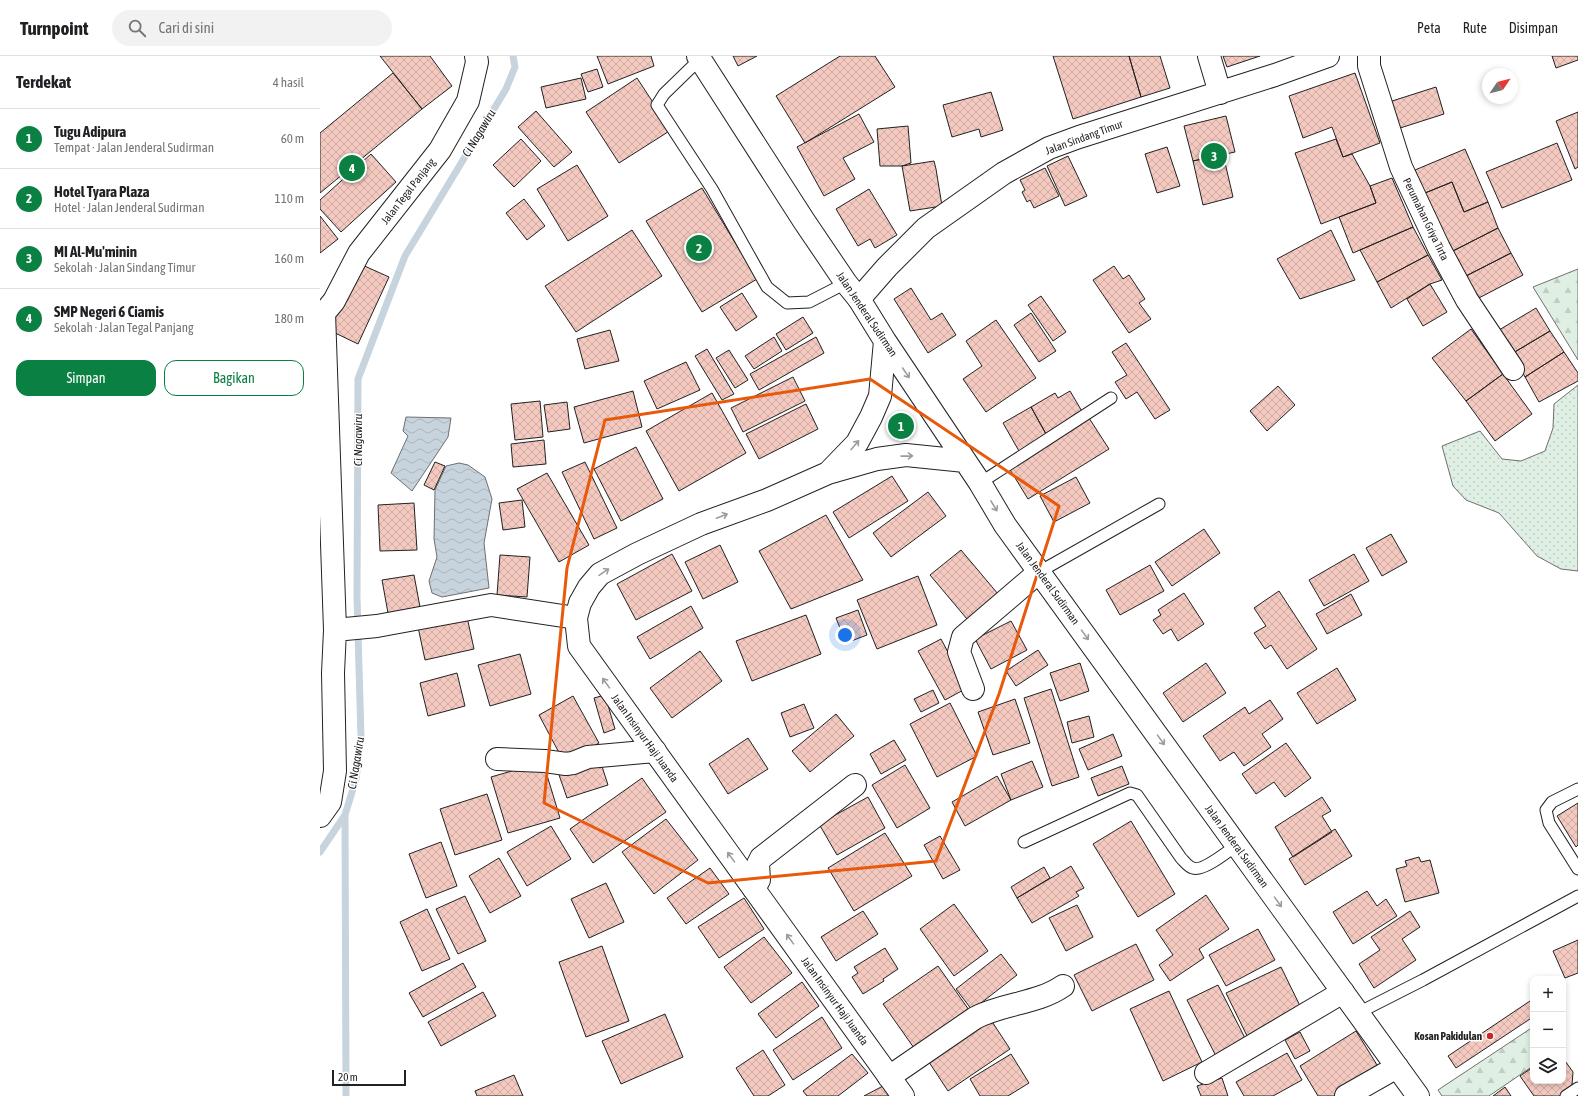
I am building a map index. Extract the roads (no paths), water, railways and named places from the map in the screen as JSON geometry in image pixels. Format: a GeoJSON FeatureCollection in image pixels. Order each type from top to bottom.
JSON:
{"type":"FeatureCollection","features":[{"type":"Feature","properties":{"kind":"main road","name":"Jalan Tegal Panjang"},"geometry":{"type":"LineString","coordinates":[[322,315],[334,301],[359,253],[440,150],[468,101],[477,62],[476,56]]}},
{"type":"Feature","properties":{"kind":"main road"},"geometry":{"type":"LineString","coordinates":[[1209,56],[1220,93]]}},
{"type":"Feature","properties":{"kind":"main road","name":"Jalan Sindang Timur"},"geometry":{"type":"LineString","coordinates":[[852,290],[887,267],[926,228],[1004,173],[1049,148],[1079,137],[1220,93],[1328,56]]}},
{"type":"Feature","properties":{"kind":"main road","name":"Perumahan Griya Tirta"},"geometry":{"type":"LineString","coordinates":[[1369,56],[1369,66],[1401,167],[1439,248],[1467,300],[1513,369]]}},
{"type":"Feature","properties":{"kind":"main road","name":"Jalan Jenderal Sudirman"},"geometry":{"type":"LineString","coordinates":[[699,58],[774,175],[980,483],[1005,525],[1418,1096]]}},
{"type":"Feature","properties":{"kind":"main road"},"geometry":{"type":"LineString","coordinates":[[320,816],[330,802],[335,770],[333,673],[339,630],[322,315]]}},
{"type":"Feature","properties":{"kind":"main road"},"geometry":{"type":"LineString","coordinates":[[828,473],[857,444],[871,417],[880,396],[885,341]]}},
{"type":"Feature","properties":{"kind":"main road"},"geometry":{"type":"LineString","coordinates":[[828,473],[877,459],[906,455],[965,461]]}},
{"type":"Feature","properties":{"kind":"main road","name":"Jalan Insinyur Haji Juanda"},"geometry":{"type":"LineString","coordinates":[[828,473],[766,500],[701,524],[621,562],[600,574],[589,587],[580,603],[576,618],[580,646],[903,1096]]}},
{"type":"Feature","properties":{"kind":"main road"},"geometry":{"type":"LineString","coordinates":[[973,689],[959,652],[963,637],[1039,572]]}},
{"type":"Feature","properties":{"kind":"main road"},"geometry":{"type":"LineString","coordinates":[[339,630],[377,626],[490,605],[576,618]]}},
{"type":"Feature","properties":{"kind":"main road"},"geometry":{"type":"LineString","coordinates":[[497,759],[545,761],[566,764],[588,757],[655,751]]}},
{"type":"Feature","properties":{"kind":"main road"},"geometry":{"type":"LineString","coordinates":[[754,889],[759,880],[758,864],[761,858],[855,785]]}},
{"type":"Feature","properties":{"kind":"main road"},"geometry":{"type":"LineString","coordinates":[[889,1077],[955,1031],[988,1011],[1052,994],[1063,986]]}},
{"type":"Feature","properties":{"kind":"main road"},"geometry":{"type":"LineString","coordinates":[[1206,1073],[1343,992]]}},
{"type":"Feature","properties":{"kind":"main road"},"geometry":{"type":"LineString","coordinates":[[1346,1096],[1397,1067]]}},
{"type":"Feature","properties":{"kind":"lane"},"geometry":{"type":"LineString","coordinates":[[699,58],[664,94],[657,105],[712,189],[767,286],[786,303],[809,302],[852,290]]}},
{"type":"Feature","properties":{"kind":"lane"},"geometry":{"type":"LineString","coordinates":[[980,483],[1111,398]]}},
{"type":"Feature","properties":{"kind":"lane"},"geometry":{"type":"LineString","coordinates":[[1039,572],[1159,504]]}},
{"type":"Feature","properties":{"kind":"lane"},"geometry":{"type":"LineString","coordinates":[[1578,789],[1552,802],[1546,810],[1549,823],[1578,869]]}},
{"type":"Feature","properties":{"kind":"lane"},"geometry":{"type":"LineString","coordinates":[[1024,842],[1120,796],[1130,793],[1137,795],[1187,865],[1193,868],[1201,868],[1237,845]]}},
{"type":"Feature","properties":{"kind":"lane"},"geometry":{"type":"LineString","coordinates":[[1358,1012],[1423,980],[1578,896]]}},
{"type":"Feature","properties":{"kind":"lane"},"geometry":{"type":"LineString","coordinates":[[1566,1096],[1578,1088]]}},
{"type":"Feature","properties":{"kind":"water"},"geometry":{"type":"Polygon","coordinates":[[[406,417],[451,418],[448,437],[412,491],[391,473],[408,436],[403,431],[406,417]]]}},
{"type":"Feature","properties":{"kind":"water"},"geometry":{"type":"Polygon","coordinates":[[[459,463],[468,465],[485,477],[492,499],[484,543],[489,588],[442,597],[432,593],[429,581],[437,557],[434,539],[435,490],[446,466],[459,463]]]}},
{"type":"Feature","properties":{"kind":"waterway","name":"Ci Nagawiru"},"geometry":{"type":"LineString","coordinates":[[320,852],[345,815],[356,779],[361,738],[357,597],[358,379],[405,256],[506,89],[515,67],[513,56]]}},
{"type":"Feature","properties":{"kind":"waterway"},"geometry":{"type":"LineString","coordinates":[[345,815],[346,1096]]}},
{"type":"Feature","properties":{"kind":"place","name":"MI Al-Mu'minin"},"geometry":{"type":"Point","coordinates":[1214,156]}},
{"type":"Feature","properties":{"kind":"place","name":"SMP Negeri 6 Ciamis"},"geometry":{"type":"Point","coordinates":[352,168]}},
{"type":"Feature","properties":{"kind":"place","name":"Hotel Tyara Plaza"},"geometry":{"type":"Point","coordinates":[699,248]}},
{"type":"Feature","properties":{"kind":"place","name":"Tugu Adipura"},"geometry":{"type":"Point","coordinates":[901,426]}},
{"type":"Feature","properties":{"kind":"place","name":"Kosan Pakidulan"},"geometry":{"type":"Point","coordinates":[1490,1036]}}]}
